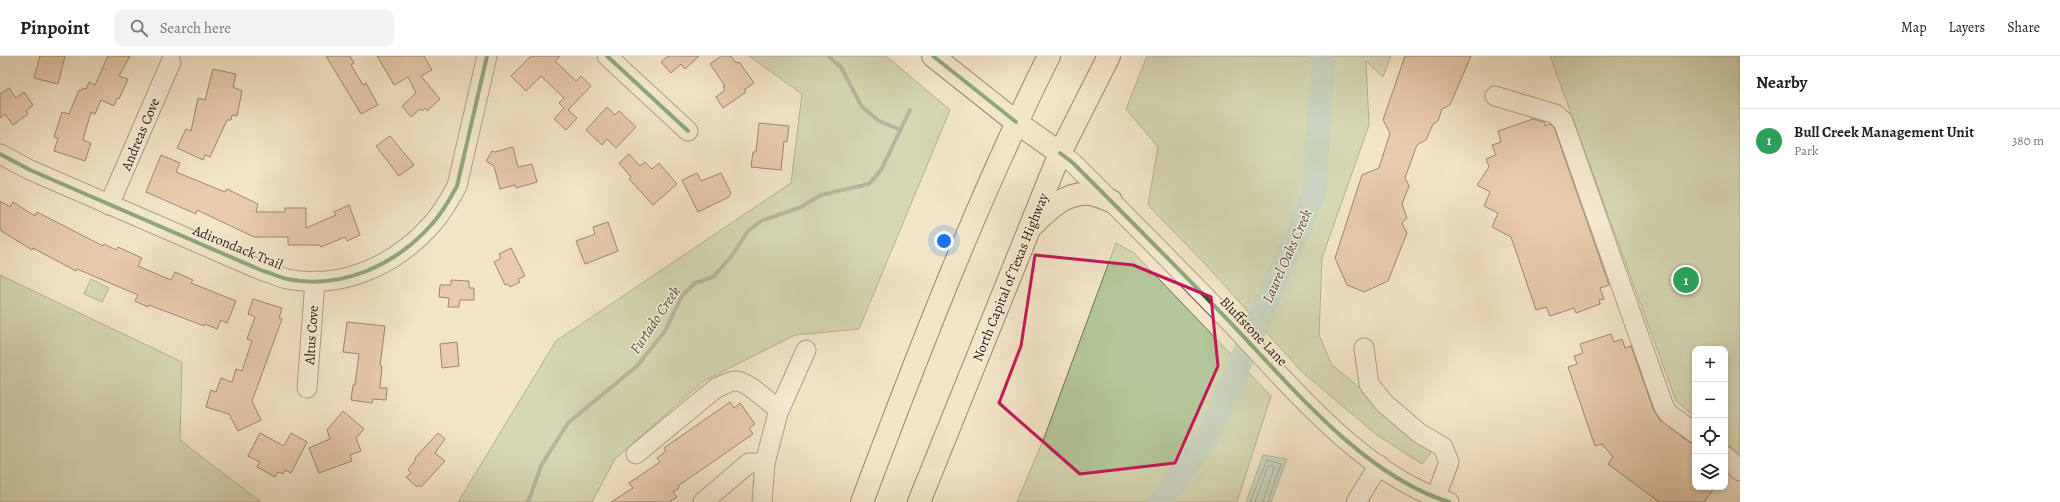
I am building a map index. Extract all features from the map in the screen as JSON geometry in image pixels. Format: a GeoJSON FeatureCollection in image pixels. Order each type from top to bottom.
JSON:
{"type":"FeatureCollection","features":[{"type":"Feature","properties":{"kind":"main road"},"geometry":{"type":"LineString","coordinates":[[933,56],[1016,122],[1060,153]]}},
{"type":"Feature","properties":{"kind":"main road"},"geometry":{"type":"LineString","coordinates":[[862,502],[916,359],[1016,122],[1049,56]]}},
{"type":"Feature","properties":{"kind":"main road","name":"North Capital of Texas Highway"},"geometry":{"type":"LineString","coordinates":[[920,502],[1060,153],[1109,56]]}},
{"type":"Feature","properties":{"kind":"main road"},"geometry":{"type":"LineString","coordinates":[[1030,229],[1046,212],[1064,199],[1078,194],[1091,194],[1111,201]]}},
{"type":"Feature","properties":{"kind":"street","name":"Adirondack Trail"},"geometry":{"type":"LineString","coordinates":[[0,154],[30,170],[263,271],[287,279],[315,281],[340,279],[381,265],[398,256],[433,223],[457,186],[487,56]]}},
{"type":"Feature","properties":{"kind":"street"},"geometry":{"type":"LineString","coordinates":[[606,56],[688,131]]}},
{"type":"Feature","properties":{"kind":"street","name":"Andreas Cove"},"geometry":{"type":"LineString","coordinates":[[109,205],[171,62]]}},
{"type":"Feature","properties":{"kind":"street"},"geometry":{"type":"LineString","coordinates":[[1496,96],[1555,114],[1563,122],[1664,407],[1669,414],[1692,431]]}},
{"type":"Feature","properties":{"kind":"street","name":"Bluffstone Lane"},"geometry":{"type":"LineString","coordinates":[[1060,153],[1073,163],[1154,244],[1304,399],[1353,447],[1379,465],[1440,501]]}},
{"type":"Feature","properties":{"kind":"street","name":"Altus Cove"},"geometry":{"type":"LineString","coordinates":[[307,388],[315,281]]}},
{"type":"Feature","properties":{"kind":"street"},"geometry":{"type":"LineString","coordinates":[[1364,348],[1369,384],[1384,403],[1419,433],[1443,447],[1449,462],[1440,501]]}},
{"type":"Feature","properties":{"kind":"street"},"geometry":{"type":"LineString","coordinates":[[762,502],[765,464],[779,410],[806,350]]}},
{"type":"Feature","properties":{"kind":"street"},"geometry":{"type":"LineString","coordinates":[[636,454],[716,388],[728,383],[737,381],[746,385],[779,410]]}},
{"type":"Feature","properties":{"kind":"street"},"geometry":{"type":"LineString","coordinates":[[1728,459],[1740,471]]}},
{"type":"Feature","properties":{"kind":"street"},"geometry":{"type":"LineString","coordinates":[[703,502],[749,463],[765,464]]}},
{"type":"Feature","properties":{"kind":"street"},"geometry":{"type":"LineString","coordinates":[[1356,502],[1379,465]]}},
{"type":"Feature","properties":{"kind":"highlighted area"},"geometry":{"type":"Polygon","coordinates":[[[1035,255],[1133,265],[1211,297],[1218,366],[1175,463],[1080,474],[999,403],[1021,346],[1035,255]]]}},
{"type":"Feature","properties":{"kind":"green space"},"geometry":{"type":"Polygon","coordinates":[[[749,56],[886,56],[950,110],[859,329],[795,335],[704,381],[615,459],[592,502],[458,502],[556,341],[791,183],[802,94],[749,56]]]}},
{"type":"Feature","properties":{"kind":"green space"},"geometry":{"type":"Polygon","coordinates":[[[1147,56],[1391,56],[1383,77],[1366,61],[1369,125],[1322,258],[1319,335],[1332,365],[1382,406],[1431,453],[1422,464],[1377,435],[1301,371],[1209,268],[1148,205],[1158,147],[1126,109],[1147,56]]]}},
{"type":"Feature","properties":{"kind":"green space"},"geometry":{"type":"Polygon","coordinates":[[[1550,56],[1740,56],[1740,454],[1728,444],[1728,346],[1692,346],[1692,414],[1676,401],[1550,56]]]}},
{"type":"Feature","properties":{"kind":"green space"},"geometry":{"type":"Polygon","coordinates":[[[1116,243],[1134,253],[1271,396],[1237,502],[1017,502],[1044,438],[1116,243]]]}},
{"type":"Feature","properties":{"kind":"green space"},"geometry":{"type":"Polygon","coordinates":[[[0,275],[182,362],[180,440],[261,502],[0,502],[0,275]]]}},
{"type":"Feature","properties":{"kind":"green space"},"geometry":{"type":"Polygon","coordinates":[[[91,279],[109,288],[102,302],[84,294],[91,279]]]}},
{"type":"Feature","properties":{"kind":"water"},"geometry":{"type":"Polygon","coordinates":[[[1263,455],[1287,459],[1271,502],[1246,502],[1263,455]]]}},
{"type":"Feature","properties":{"kind":"building"},"geometry":{"type":"Polygon","coordinates":[[[40,56],[65,56],[58,84],[34,78],[40,56]]]}},
{"type":"Feature","properties":{"kind":"building"},"geometry":{"type":"Polygon","coordinates":[[[108,56],[130,56],[119,76],[128,79],[119,99],[117,98],[114,106],[101,100],[95,114],[91,112],[83,140],[91,143],[85,161],[54,151],[58,138],[54,137],[62,112],[69,114],[79,90],[81,91],[83,88],[86,89],[89,82],[95,85],[108,56]]]}},
{"type":"Feature","properties":{"kind":"building"},"geometry":{"type":"Polygon","coordinates":[[[326,56],[350,56],[354,63],[351,65],[363,85],[366,83],[378,105],[361,114],[326,56]]]}},
{"type":"Feature","properties":{"kind":"building"},"geometry":{"type":"Polygon","coordinates":[[[377,56],[424,56],[432,70],[421,76],[440,99],[427,111],[425,108],[422,111],[420,109],[411,117],[402,106],[416,93],[408,77],[394,85],[377,56]]]}},
{"type":"Feature","properties":{"kind":"building"},"geometry":{"type":"Polygon","coordinates":[[[531,56],[560,56],[555,61],[576,81],[581,76],[591,86],[568,110],[577,118],[566,130],[554,119],[564,108],[559,103],[564,98],[541,76],[526,91],[511,76],[531,56]]]}},
{"type":"Feature","properties":{"kind":"building"},"geometry":{"type":"Polygon","coordinates":[[[668,56],[699,56],[685,69],[681,64],[671,73],[661,62],[668,56]]]}},
{"type":"Feature","properties":{"kind":"building"},"geometry":{"type":"Polygon","coordinates":[[[721,56],[731,56],[735,62],[740,63],[754,83],[744,90],[746,92],[723,108],[716,97],[725,90],[723,87],[725,86],[710,64],[721,56]]]}},
{"type":"Feature","properties":{"kind":"building"},"geometry":{"type":"Polygon","coordinates":[[[1405,56],[1471,56],[1450,105],[1442,109],[1438,121],[1433,124],[1426,140],[1417,145],[1405,178],[1409,186],[1402,204],[1407,218],[1402,223],[1407,233],[1388,281],[1364,292],[1347,285],[1335,258],[1362,175],[1379,168],[1390,133],[1383,120],[1405,56]]]}},
{"type":"Feature","properties":{"kind":"building"},"geometry":{"type":"Polygon","coordinates":[[[213,69],[236,74],[233,87],[242,91],[237,116],[232,115],[231,120],[227,120],[210,157],[205,155],[203,160],[177,148],[186,129],[191,131],[198,98],[205,100],[213,69]]]}},
{"type":"Feature","properties":{"kind":"building"},"geometry":{"type":"Polygon","coordinates":[[[9,88],[16,98],[24,92],[33,105],[26,111],[28,114],[13,125],[5,114],[0,118],[0,94],[9,88]]]}},
{"type":"Feature","properties":{"kind":"building"},"geometry":{"type":"Polygon","coordinates":[[[607,107],[615,115],[619,111],[636,127],[616,148],[607,139],[602,145],[586,130],[607,107]]]}},
{"type":"Feature","properties":{"kind":"building"},"geometry":{"type":"Polygon","coordinates":[[[1533,119],[1544,122],[1545,126],[1550,124],[1554,127],[1609,285],[1600,288],[1604,299],[1599,300],[1600,304],[1576,313],[1574,308],[1550,316],[1546,307],[1536,310],[1511,237],[1492,227],[1498,213],[1484,206],[1490,192],[1477,185],[1489,167],[1486,159],[1496,155],[1492,145],[1501,142],[1498,131],[1533,119]]]}},
{"type":"Feature","properties":{"kind":"building"},"geometry":{"type":"Polygon","coordinates":[[[759,123],[789,126],[787,142],[784,141],[781,170],[751,167],[753,152],[756,152],[759,123]]]}},
{"type":"Feature","properties":{"kind":"building"},"geometry":{"type":"Polygon","coordinates":[[[390,136],[414,165],[399,176],[376,146],[390,136]]]}},
{"type":"Feature","properties":{"kind":"building"},"geometry":{"type":"Polygon","coordinates":[[[513,147],[518,167],[532,164],[537,182],[516,188],[515,185],[500,189],[494,166],[486,161],[492,151],[495,152],[513,147]]]}},
{"type":"Feature","properties":{"kind":"building"},"geometry":{"type":"Polygon","coordinates":[[[629,154],[640,166],[645,162],[652,169],[659,163],[677,184],[653,205],[629,179],[631,177],[619,163],[629,154]]]}},
{"type":"Feature","properties":{"kind":"building"},"geometry":{"type":"Polygon","coordinates":[[[161,155],[180,163],[176,172],[225,192],[227,189],[258,204],[256,212],[285,212],[285,208],[306,208],[306,228],[336,215],[334,212],[349,205],[360,235],[347,241],[345,237],[321,247],[320,245],[288,245],[288,237],[254,237],[197,210],[196,214],[146,192],[161,155]]]}},
{"type":"Feature","properties":{"kind":"building"},"geometry":{"type":"Polygon","coordinates":[[[697,173],[701,181],[721,173],[731,193],[729,197],[698,212],[682,180],[697,173]]]}},
{"type":"Feature","properties":{"kind":"building"},"geometry":{"type":"Polygon","coordinates":[[[0,201],[10,207],[13,202],[35,216],[37,212],[103,246],[104,244],[116,250],[118,247],[142,258],[138,266],[171,280],[175,272],[193,280],[191,283],[236,301],[227,323],[221,320],[217,329],[205,324],[204,326],[149,305],[148,307],[135,301],[138,295],[77,269],[76,271],[33,248],[32,250],[0,230],[0,201]]]}},
{"type":"Feature","properties":{"kind":"building"},"geometry":{"type":"Polygon","coordinates":[[[608,222],[618,251],[585,264],[576,241],[595,234],[593,227],[608,222]]]}},
{"type":"Feature","properties":{"kind":"building"},"geometry":{"type":"Polygon","coordinates":[[[511,248],[525,276],[518,279],[520,282],[510,287],[508,284],[505,285],[494,262],[501,258],[499,254],[511,248]]]}},
{"type":"Feature","properties":{"kind":"building"},"geometry":{"type":"Polygon","coordinates":[[[451,280],[469,281],[469,288],[474,288],[474,300],[460,300],[459,307],[448,307],[449,298],[439,297],[440,285],[451,285],[451,280]]]}},
{"type":"Feature","properties":{"kind":"building"},"geometry":{"type":"Polygon","coordinates":[[[253,299],[282,308],[279,318],[282,319],[252,401],[261,420],[238,431],[229,414],[206,407],[211,390],[216,392],[221,378],[232,382],[236,369],[242,371],[252,341],[247,339],[255,317],[248,314],[253,299]]]}},
{"type":"Feature","properties":{"kind":"building"},"geometry":{"type":"Polygon","coordinates":[[[347,322],[385,326],[380,366],[382,366],[380,388],[387,388],[386,400],[373,399],[372,403],[351,400],[353,385],[355,385],[359,354],[343,352],[347,322]]]}},
{"type":"Feature","properties":{"kind":"building"},"geometry":{"type":"Polygon","coordinates":[[[1611,334],[1614,342],[1622,339],[1625,348],[1631,346],[1654,411],[1660,420],[1692,443],[1692,490],[1713,490],[1704,502],[1659,502],[1608,464],[1613,457],[1602,444],[1595,446],[1568,367],[1577,364],[1574,356],[1583,353],[1580,344],[1611,334]]]}},
{"type":"Feature","properties":{"kind":"building"},"geometry":{"type":"Polygon","coordinates":[[[457,342],[459,366],[442,368],[440,344],[457,342]]]}},
{"type":"Feature","properties":{"kind":"building"},"geometry":{"type":"Polygon","coordinates":[[[730,402],[734,408],[740,403],[755,424],[749,428],[753,434],[678,486],[679,488],[673,492],[677,497],[669,502],[611,502],[633,488],[629,483],[660,462],[657,458],[666,451],[664,448],[730,402]]]}},
{"type":"Feature","properties":{"kind":"building"},"geometry":{"type":"Polygon","coordinates":[[[343,411],[364,429],[356,438],[361,451],[350,455],[352,461],[319,473],[309,448],[330,439],[327,430],[343,411]]]}},
{"type":"Feature","properties":{"kind":"building"},"geometry":{"type":"Polygon","coordinates":[[[260,433],[284,446],[291,433],[307,442],[291,473],[285,470],[283,474],[278,472],[275,477],[257,467],[260,462],[248,456],[260,433]]]}},
{"type":"Feature","properties":{"kind":"building"},"geometry":{"type":"Polygon","coordinates":[[[438,433],[445,439],[435,453],[445,461],[421,487],[419,485],[417,487],[406,477],[411,473],[408,470],[416,459],[415,458],[438,433]]]}},
{"type":"Feature","properties":{"kind":"waterway"},"geometry":{"type":"LineString","coordinates":[[828,56],[841,67],[862,107],[879,121],[901,130]]}},
{"type":"Feature","properties":{"kind":"waterway","name":"Laurel Oaks Creek"},"geometry":{"type":"LineString","coordinates":[[1160,502],[1207,438],[1314,194],[1323,64],[1321,56]]}},
{"type":"Feature","properties":{"kind":"waterway","name":"Furtado Creek"},"geometry":{"type":"LineString","coordinates":[[528,502],[542,464],[568,423],[637,366],[665,331],[682,296],[695,283],[713,277],[731,257],[748,231],[761,221],[801,207],[821,195],[869,184],[881,170],[910,110]]}},
{"type":"Feature","properties":{"kind":"cycle path"},"geometry":{"type":"LineString","coordinates":[[0,154],[30,170],[263,271],[287,279],[308,281],[328,281],[348,277],[367,271],[402,251],[418,239],[446,206],[457,186],[487,56]]}},
{"type":"Feature","properties":{"kind":"cycle path"},"geometry":{"type":"LineString","coordinates":[[607,56],[688,131]]}},
{"type":"Feature","properties":{"kind":"cycle path"},"geometry":{"type":"LineString","coordinates":[[933,56],[1016,122]]}},
{"type":"Feature","properties":{"kind":"cycle path"},"geometry":{"type":"LineString","coordinates":[[1060,153],[1073,163],[1327,423],[1386,471],[1417,489],[1449,502]]}},
{"type":"Feature","properties":{"kind":"place","name":"Bull Creek Management Unit"},"geometry":{"type":"Point","coordinates":[1686,280]}}]}
